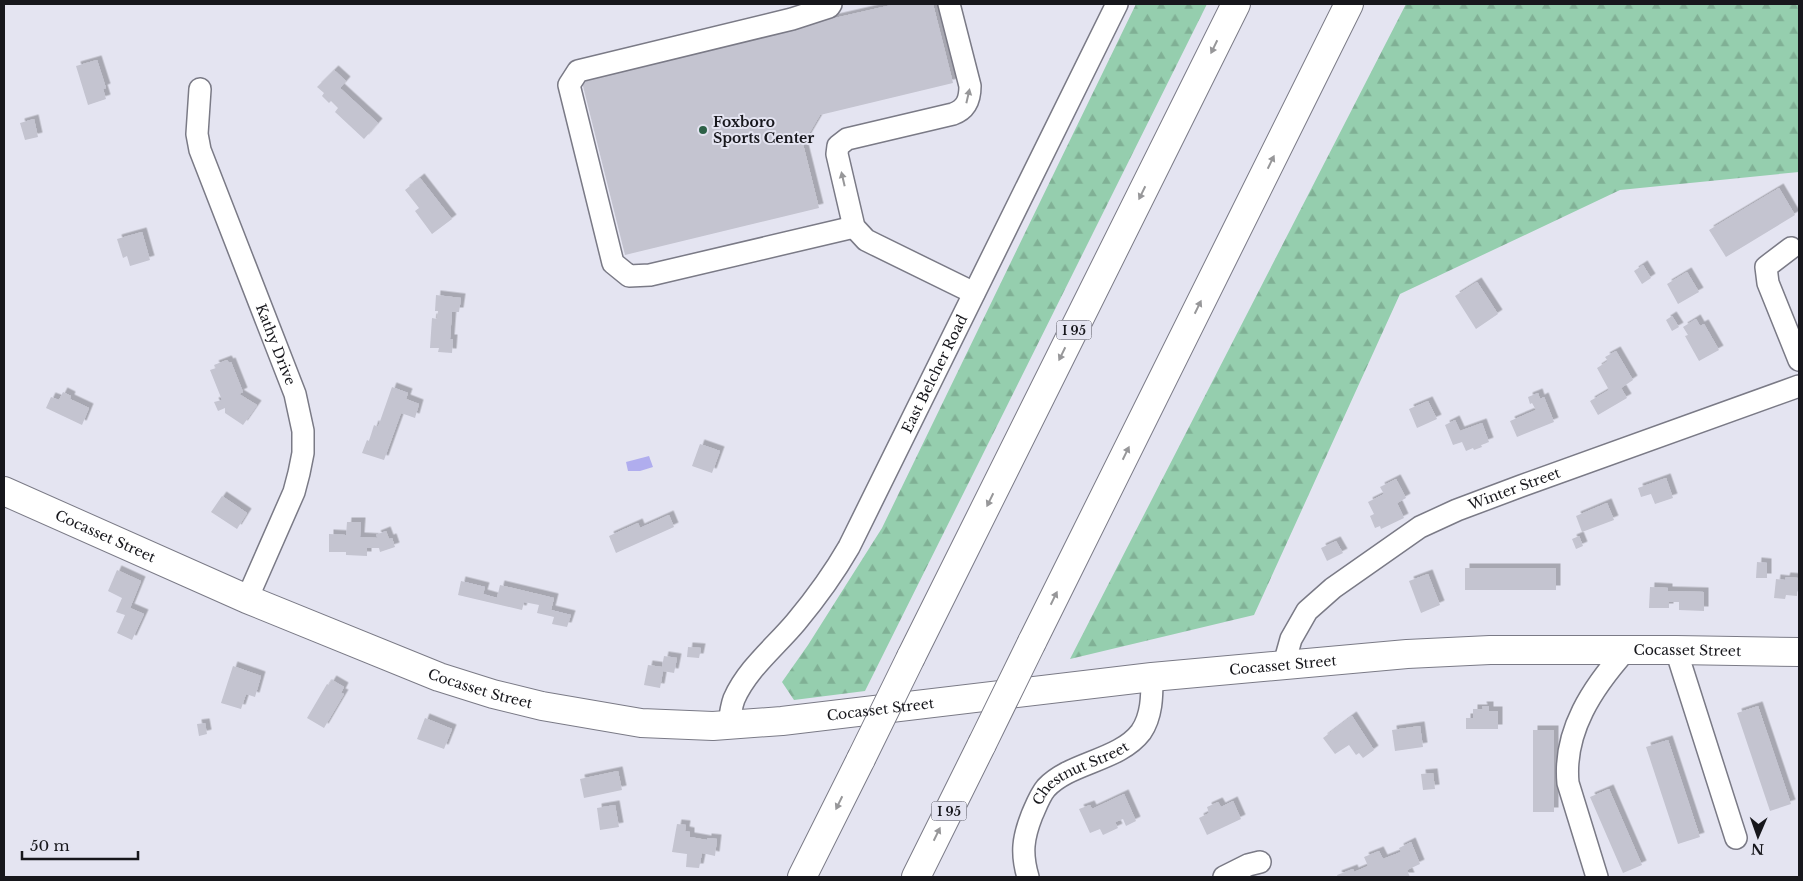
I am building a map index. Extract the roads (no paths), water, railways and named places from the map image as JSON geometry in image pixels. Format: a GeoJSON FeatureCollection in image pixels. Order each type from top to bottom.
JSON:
{"type":"FeatureCollection","features":[{"type":"Feature","properties":{"kind":"main road","name":"I 95"},"geometry":{"type":"LineString","coordinates":[[802,877],[1236,4]]}},
{"type":"Feature","properties":{"kind":"main road","name":"I 95"},"geometry":{"type":"LineString","coordinates":[[916,877],[1349,4]]}},
{"type":"Feature","properties":{"kind":"main road","name":"Cocasset Street"},"geometry":{"type":"LineString","coordinates":[[4,491],[247,599],[406,664],[493,694],[573,713],[634,723],[677,726],[782,721],[1152,677],[1284,664],[1452,651],[1676,650],[1799,652]]}},
{"type":"Feature","properties":{"kind":"street"},"geometry":{"type":"LineString","coordinates":[[831,4],[829,7],[792,19],[578,71],[569,85],[613,263],[629,276],[650,276],[854,227]]}},
{"type":"Feature","properties":{"kind":"street"},"geometry":{"type":"LineString","coordinates":[[949,4],[969,82],[968,100],[964,108],[958,112],[852,138],[841,142],[838,146],[837,154],[854,227],[869,241],[974,294]]}},
{"type":"Feature","properties":{"kind":"street","name":"East Belcher Road"},"geometry":{"type":"LineString","coordinates":[[729,725],[734,700],[752,671],[815,598],[832,576],[850,547],[1117,4]]}},
{"type":"Feature","properties":{"kind":"street","name":"Kathy Drive"},"geometry":{"type":"LineString","coordinates":[[200,89],[197,134],[200,150],[294,394],[303,431],[303,453],[294,492],[247,599]]}},
{"type":"Feature","properties":{"kind":"street"},"geometry":{"type":"LineString","coordinates":[[1792,248],[1766,267],[1768,283],[1799,360]]}},
{"type":"Feature","properties":{"kind":"street","name":"Winter Street"},"geometry":{"type":"LineString","coordinates":[[1284,664],[1291,639],[1307,611],[1333,588],[1420,527],[1457,510],[1512,489],[1799,386]]}},
{"type":"Feature","properties":{"kind":"street"},"geometry":{"type":"LineString","coordinates":[[1597,877],[1568,782],[1568,758],[1582,711],[1626,650]]}},
{"type":"Feature","properties":{"kind":"street"},"geometry":{"type":"LineString","coordinates":[[1676,650],[1736,838]]}},
{"type":"Feature","properties":{"kind":"street","name":"Chestnut Street"},"geometry":{"type":"LineString","coordinates":[[1028,877],[1024,860],[1023,842],[1025,831],[1046,788],[1058,778],[1121,748],[1141,732],[1149,714],[1152,677]]}},
{"type":"Feature","properties":{"kind":"street"},"geometry":{"type":"LineString","coordinates":[[1224,877],[1248,865],[1260,862]]}},
{"type":"Feature","properties":{"kind":"place","name":"Foxboro Sports Center"},"geometry":{"type":"Point","coordinates":[703,130]}}]}
